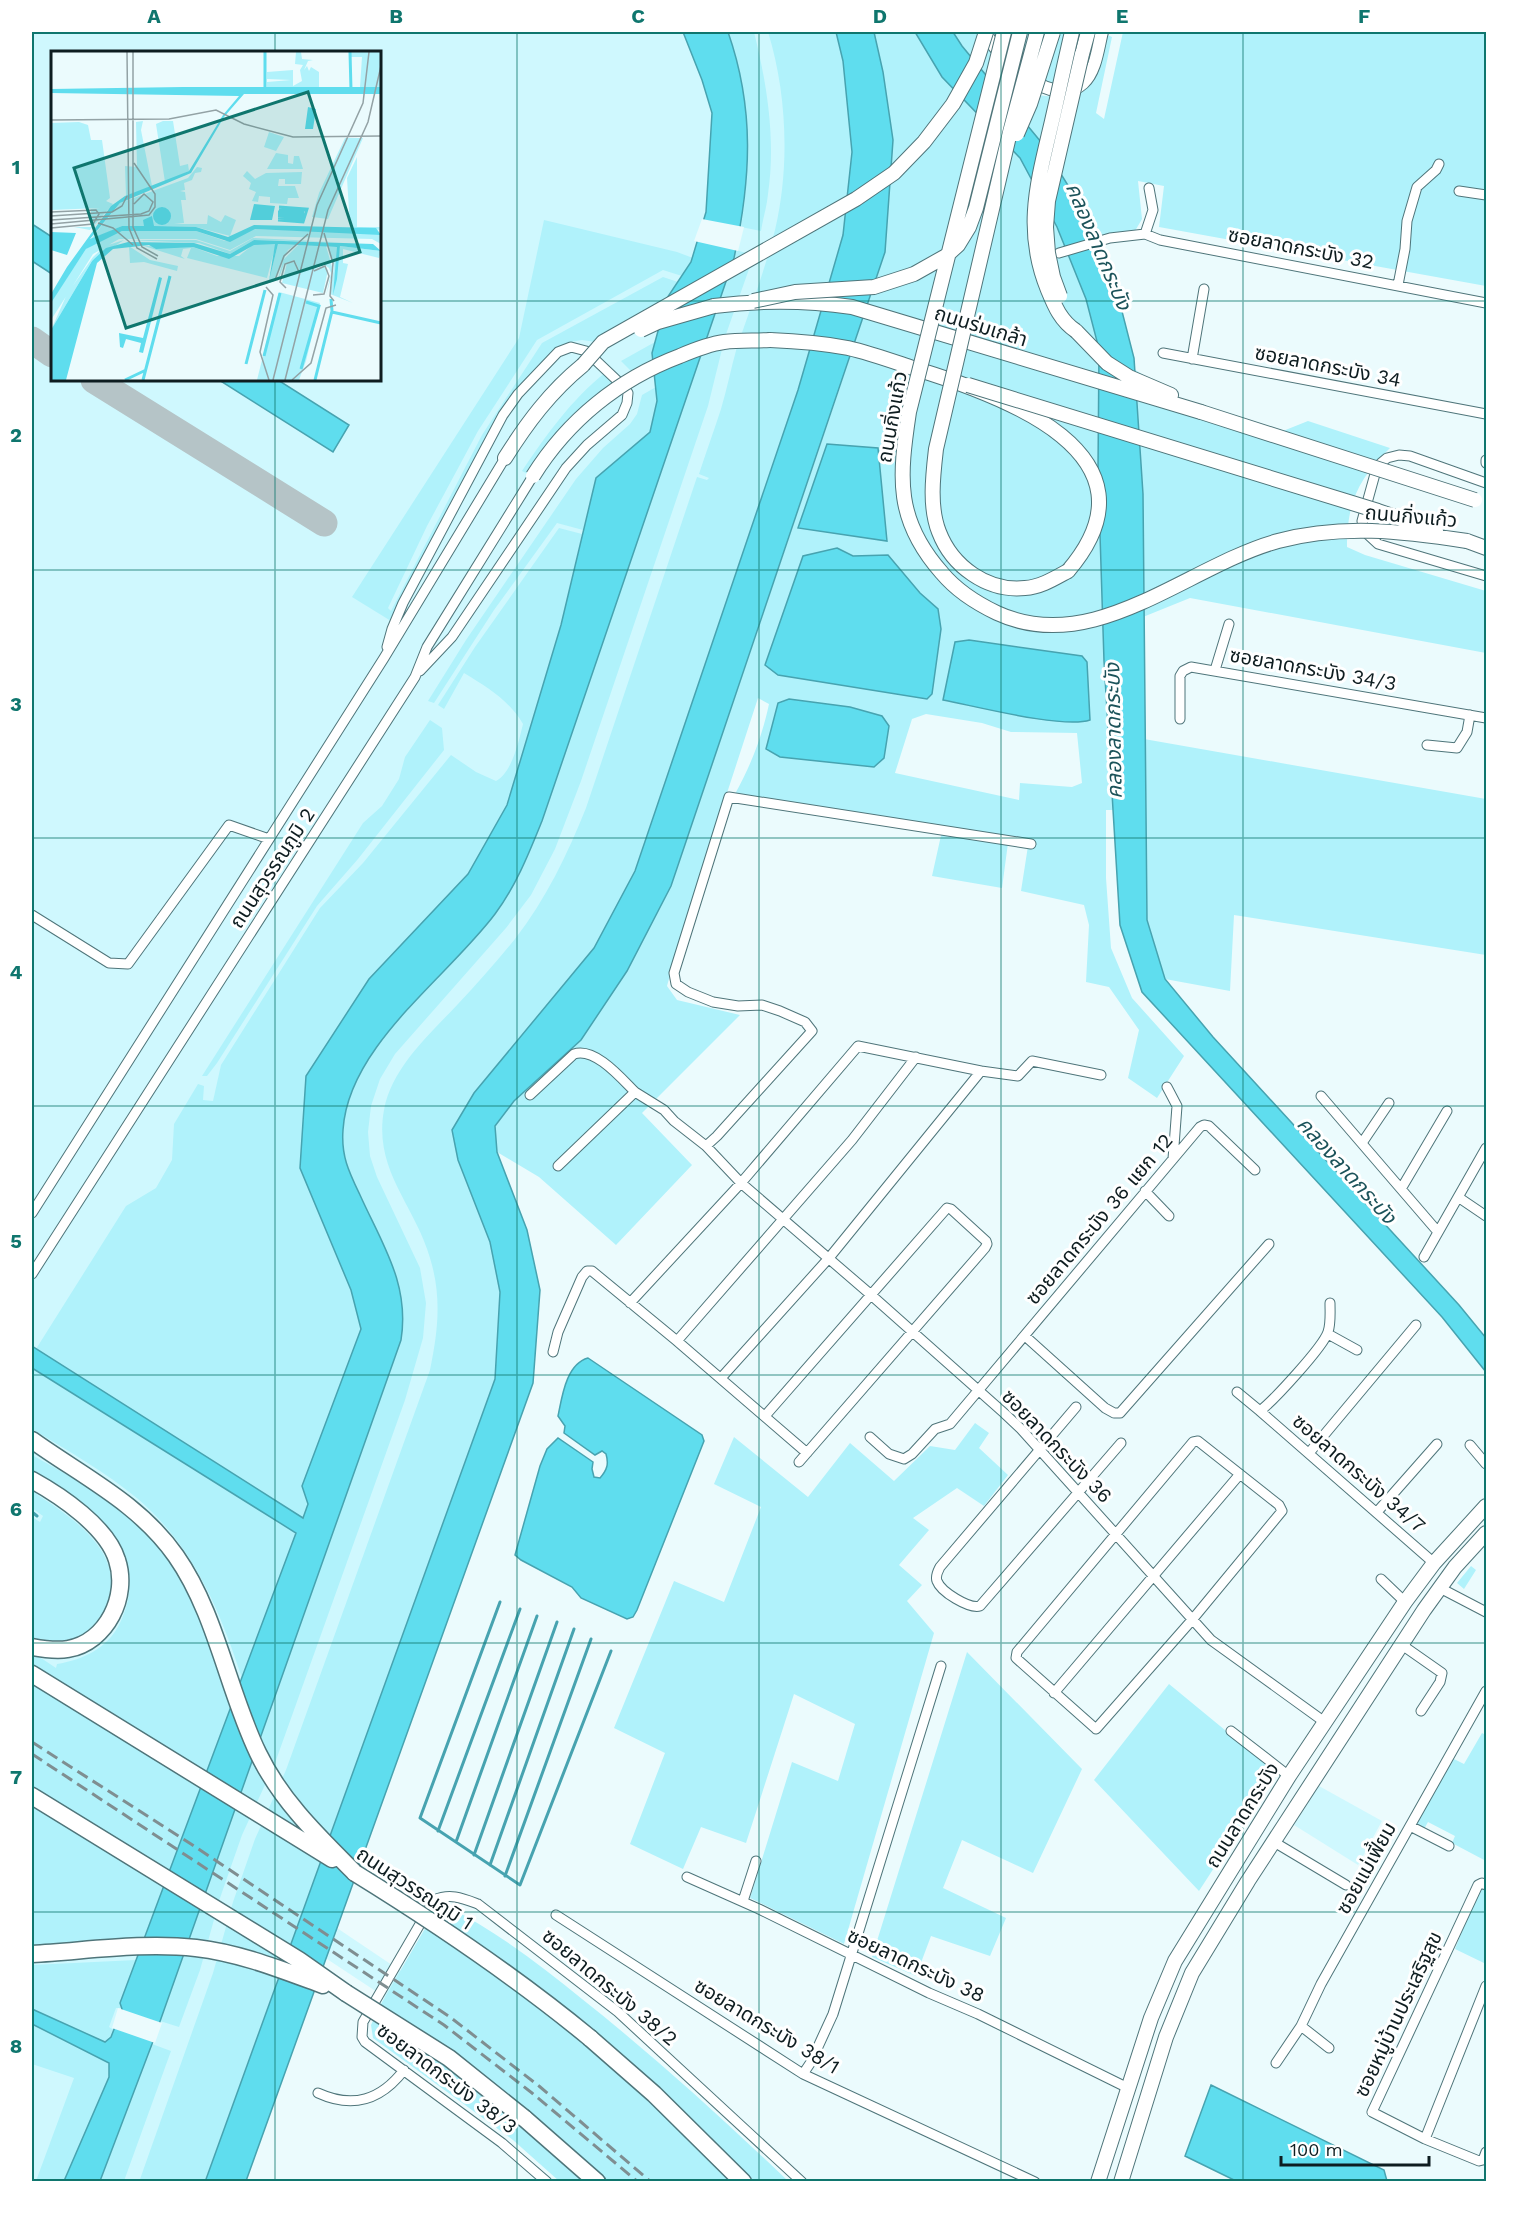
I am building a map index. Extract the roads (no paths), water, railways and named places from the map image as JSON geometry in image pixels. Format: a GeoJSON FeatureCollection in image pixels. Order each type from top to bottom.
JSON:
{"type":"FeatureCollection","features":[{"type":"Feature","properties":{"kind":"highway"},"geometry":{"type":"LineString","coordinates":[[32,1440],[56,1458]]}},
{"type":"Feature","properties":{"kind":"highway"},"geometry":{"type":"LineString","coordinates":[[32,1447],[90,1477],[119,1497],[151,1527],[176,1556],[206,1614],[244,1722],[270,1775],[304,1822],[355,1873]]}},
{"type":"Feature","properties":{"kind":"highway"},"geometry":{"type":"LineString","coordinates":[[32,1480],[76,1509],[106,1539],[117,1560],[120,1583],[117,1604],[107,1625],[88,1641],[68,1649],[32,1647]]}},
{"type":"Feature","properties":{"kind":"highway","name":"ถนนสุวรรณภูมิ 1"},"geometry":{"type":"LineString","coordinates":[[32,1674],[355,1873],[476,1952],[558,2011],[633,2075],[743,2181]]}},
{"type":"Feature","properties":{"kind":"highway"},"geometry":{"type":"LineString","coordinates":[[32,1796],[299,1960],[448,2058],[524,2118],[597,2181]]}},
{"type":"Feature","properties":{"kind":"highway"},"geometry":{"type":"LineString","coordinates":[[32,1954],[164,1946],[198,1948],[234,1955],[346,1993]]}},
{"type":"Feature","properties":{"kind":"main road"},"geometry":{"type":"LineString","coordinates":[[986,32],[995,48],[1033,84],[1049,90],[1072,90],[1082,85],[1092,71],[1102,32]]}},
{"type":"Feature","properties":{"kind":"main road"},"geometry":{"type":"LineString","coordinates":[[583,365],[603,342],[856,199],[894,172],[924,142],[953,104],[976,63],[986,32]]}},
{"type":"Feature","properties":{"kind":"main road","name":"ถนนกิ่งแก้ว"},"geometry":{"type":"LineString","coordinates":[[1004,32],[909,412],[901,476],[906,512],[919,542],[954,587],[982,606],[1008,618],[1032,624],[1063,626],[1093,621],[1121,612],[1244,552],[1278,541],[1338,531],[1381,530],[1467,541]]}},
{"type":"Feature","properties":{"kind":"main road"},"geometry":{"type":"LineString","coordinates":[[753,301],[795,292],[874,287],[894,282],[932,265],[958,245],[976,208],[1020,32]]}},
{"type":"Feature","properties":{"kind":"main road"},"geometry":{"type":"LineString","coordinates":[[968,385],[1052,427],[1074,445],[1091,469],[1099,499],[1095,528],[1083,553],[1068,571],[1046,583],[1025,588],[1004,586],[982,580],[963,568],[948,550],[938,530],[932,476],[936,449],[1036,32]]}},
{"type":"Feature","properties":{"kind":"main road"},"geometry":{"type":"LineString","coordinates":[[1004,164],[1030,104],[1053,32]]}},
{"type":"Feature","properties":{"kind":"main road"},"geometry":{"type":"LineString","coordinates":[[1072,32],[1037,185],[1034,224],[1042,276],[1066,324],[1076,331],[1107,363],[1129,377],[1183,401],[1201,412]]}},
{"type":"Feature","properties":{"kind":"main road"},"geometry":{"type":"LineString","coordinates":[[1076,331],[1053,277],[1046,227],[1048,201],[1088,32]]}},
{"type":"Feature","properties":{"kind":"main road","name":"ถนนร่มเกล้า"},"geometry":{"type":"LineString","coordinates":[[505,458],[545,401],[583,365],[634,334],[658,322],[714,306],[753,301],[800,301],[852,307],[1201,412],[1486,503]]}},
{"type":"Feature","properties":{"kind":"main road"},"geometry":{"type":"LineString","coordinates":[[533,476],[548,453],[588,411],[614,390],[653,367],[700,348],[723,342],[770,340],[808,342],[848,348],[1367,508],[1486,548]]}},
{"type":"Feature","properties":{"kind":"main road","name":"ถนนลาดกระบัง"},"geometry":{"type":"LineString","coordinates":[[1098,2181],[1150,2018],[1175,1961],[1289,1776],[1405,1602],[1434,1563],[1486,1506]]}},
{"type":"Feature","properties":{"kind":"main road","name":"ถนนลาดกระบัง"},"geometry":{"type":"LineString","coordinates":[[1121,2181],[1182,1992],[1215,1933],[1440,1588],[1461,1560],[1486,1533]]}},
{"type":"Feature","properties":{"kind":"main road"},"geometry":{"type":"LineString","coordinates":[[1326,1723],[1342,1736]]}},
{"type":"Feature","properties":{"kind":"main road"},"geometry":{"type":"LineString","coordinates":[[1116,2127],[1137,2132]]}},
{"type":"Feature","properties":{"kind":"street"},"geometry":{"type":"LineString","coordinates":[[1398,285],[1405,249],[1407,220],[1417,187],[1436,170],[1439,164]]}},
{"type":"Feature","properties":{"kind":"street"},"geometry":{"type":"LineString","coordinates":[[1145,234],[1153,210],[1149,188]]}},
{"type":"Feature","properties":{"kind":"street"},"geometry":{"type":"LineString","coordinates":[[1459,191],[1486,195]]}},
{"type":"Feature","properties":{"kind":"street","name":"ซอยลาดกระบัง 32"},"geometry":{"type":"LineString","coordinates":[[1059,253],[1110,238],[1145,234],[1160,240],[1486,303]]}},
{"type":"Feature","properties":{"kind":"street"},"geometry":{"type":"LineString","coordinates":[[1192,359],[1204,289]]}},
{"type":"Feature","properties":{"kind":"street"},"geometry":{"type":"LineString","coordinates":[[384,658],[397,616],[503,415],[518,394],[558,352],[571,347],[586,351],[626,388],[628,398],[624,412],[587,445],[566,468],[452,637],[415,677]]}},
{"type":"Feature","properties":{"kind":"street","name":"ซอยลาดกระบัง 34"},"geometry":{"type":"LineString","coordinates":[[1163,353],[1486,414]]}},
{"type":"Feature","properties":{"kind":"street"},"geometry":{"type":"LineString","coordinates":[[1486,483],[1410,456],[1399,455],[1387,458],[1375,474],[1362,521],[1364,531],[1378,544],[1486,576]]}},
{"type":"Feature","properties":{"kind":"street","name":"ถนนสุวรรณภูมิ 2"},"geometry":{"type":"LineString","coordinates":[[32,1212],[384,658],[505,458]]}},
{"type":"Feature","properties":{"kind":"street","name":"ถนนสุวรรณภูมิ 2"},"geometry":{"type":"LineString","coordinates":[[32,1274],[415,677],[428,647],[533,476]]}},
{"type":"Feature","properties":{"kind":"street"},"geometry":{"type":"LineString","coordinates":[[1215,670],[1229,624]]}},
{"type":"Feature","properties":{"kind":"street","name":"ซอยลาดกระบัง 34/3"},"geometry":{"type":"LineString","coordinates":[[1180,719],[1180,676],[1182,670],[1191,667],[1486,718]]}},
{"type":"Feature","properties":{"kind":"street"},"geometry":{"type":"LineString","coordinates":[[1427,746],[1457,748],[1467,732],[1470,715]]}},
{"type":"Feature","properties":{"kind":"street"},"geometry":{"type":"LineString","coordinates":[[706,1146],[812,1031],[805,1022],[780,1011],[762,1005],[738,1006],[713,1002],[688,992],[676,984],[674,973],[729,797],[1031,844]]}},
{"type":"Feature","properties":{"kind":"street"},"geometry":{"type":"LineString","coordinates":[[32,915],[110,963],[128,964],[229,825],[269,839]]}},
{"type":"Feature","properties":{"kind":"street"},"geometry":{"type":"LineString","coordinates":[[630,1303],[741,1183],[858,1046],[981,1071],[1018,1076],[1032,1061],[1101,1075]]}},
{"type":"Feature","properties":{"kind":"street","name":"ซอยลาดกระบัง 36"},"geometry":{"type":"LineString","coordinates":[[530,1095],[574,1054],[580,1052],[595,1056],[635,1092],[654,1101],[706,1146],[741,1183],[1021,1429],[1192,1620],[1221,1649],[1326,1723]]}},
{"type":"Feature","properties":{"kind":"street"},"geometry":{"type":"LineString","coordinates":[[677,1341],[785,1220],[852,1140],[916,1057]]}},
{"type":"Feature","properties":{"kind":"street"},"geometry":{"type":"LineString","coordinates":[[720,1378],[829,1258],[981,1071]]}},
{"type":"Feature","properties":{"kind":"street"},"geometry":{"type":"LineString","coordinates":[[1167,1087],[1177,1106],[1173,1159]]}},
{"type":"Feature","properties":{"kind":"street"},"geometry":{"type":"LineString","coordinates":[[558,1166],[635,1092]]}},
{"type":"Feature","properties":{"kind":"street"},"geometry":{"type":"LineString","coordinates":[[1321,1096],[1438,1232]]}},
{"type":"Feature","properties":{"kind":"street"},"geometry":{"type":"LineString","coordinates":[[1362,1143],[1389,1102]]}},
{"type":"Feature","properties":{"kind":"street"},"geometry":{"type":"LineString","coordinates":[[1401,1189],[1447,1111]]}},
{"type":"Feature","properties":{"kind":"street","name":"ซอยลาดกระบัง 36 แยก 12"},"geometry":{"type":"LineString","coordinates":[[870,1437],[890,1454],[900,1459],[908,1458],[935,1429],[950,1424],[1145,1191],[1204,1125],[1209,1126],[1255,1170]]}},
{"type":"Feature","properties":{"kind":"street"},"geometry":{"type":"LineString","coordinates":[[1424,1257],[1486,1148]]}},
{"type":"Feature","properties":{"kind":"street"},"geometry":{"type":"LineString","coordinates":[[1145,1191],[1169,1216]]}},
{"type":"Feature","properties":{"kind":"street"},"geometry":{"type":"LineString","coordinates":[[1458,1197],[1486,1216]]}},
{"type":"Feature","properties":{"kind":"street"},"geometry":{"type":"LineString","coordinates":[[765,1416],[947,1208],[951,1209],[986,1241],[987,1244],[913,1332],[800,1462]]}},
{"type":"Feature","properties":{"kind":"street"},"geometry":{"type":"LineString","coordinates":[[1025,1336],[1105,1408],[1119,1413],[1269,1245]]}},
{"type":"Feature","properties":{"kind":"street"},"geometry":{"type":"LineString","coordinates":[[553,1352],[558,1332],[582,1277],[586,1271],[592,1271],[807,1453]]}},
{"type":"Feature","properties":{"kind":"street"},"geometry":{"type":"LineString","coordinates":[[1330,1304],[1328,1334],[1357,1350]]}},
{"type":"Feature","properties":{"kind":"street"},"geometry":{"type":"LineString","coordinates":[[1309,1453],[1416,1325]]}},
{"type":"Feature","properties":{"kind":"street","name":"ซอยลาดกระบัง 34/7"},"geometry":{"type":"LineString","coordinates":[[1260,1411],[1274,1401],[1328,1334]]}},
{"type":"Feature","properties":{"kind":"street","name":"ซอยลาดกระบัง 34/7"},"geometry":{"type":"LineString","coordinates":[[1237,1392],[1434,1563]]}},
{"type":"Feature","properties":{"kind":"street"},"geometry":{"type":"LineString","coordinates":[[1076,1407],[940,1567],[936,1579],[948,1593],[971,1607],[980,1606],[1121,1443]]}},
{"type":"Feature","properties":{"kind":"street"},"geometry":{"type":"LineString","coordinates":[[1198,1441],[1203,1444],[1240,1474],[1279,1505],[1282,1511],[1192,1620],[1096,1729],[1016,1658],[1017,1652],[1193,1442],[1198,1441]]}},
{"type":"Feature","properties":{"kind":"street"},"geometry":{"type":"LineString","coordinates":[[1377,1512],[1437,1444]]}},
{"type":"Feature","properties":{"kind":"street"},"geometry":{"type":"LineString","coordinates":[[1470,1446],[1486,1464]]}},
{"type":"Feature","properties":{"kind":"street"},"geometry":{"type":"LineString","coordinates":[[1054,1693],[1240,1474]]}},
{"type":"Feature","properties":{"kind":"street"},"geometry":{"type":"LineString","coordinates":[[1381,1579],[1405,1602]]}},
{"type":"Feature","properties":{"kind":"street"},"geometry":{"type":"LineString","coordinates":[[1440,1588],[1486,1612]]}},
{"type":"Feature","properties":{"kind":"street"},"geometry":{"type":"LineString","coordinates":[[1402,1645],[1442,1673],[1440,1682],[1421,1711]]}},
{"type":"Feature","properties":{"kind":"street"},"geometry":{"type":"LineString","coordinates":[[803,2074],[812,2062],[833,2014],[941,1666]]}},
{"type":"Feature","properties":{"kind":"street","name":"ซอยแม่เฟี้ยม"},"geometry":{"type":"LineString","coordinates":[[1276,2063],[1301,2026],[1321,1984],[1486,1691]]}},
{"type":"Feature","properties":{"kind":"street"},"geometry":{"type":"LineString","coordinates":[[1231,1731],[1289,1776]]}},
{"type":"Feature","properties":{"kind":"street"},"geometry":{"type":"LineString","coordinates":[[1410,1826],[1449,1846]]}},
{"type":"Feature","properties":{"kind":"street"},"geometry":{"type":"LineString","coordinates":[[1274,1842],[1346,1885]]}},
{"type":"Feature","properties":{"kind":"street"},"geometry":{"type":"LineString","coordinates":[[743,1901],[756,1861]]}},
{"type":"Feature","properties":{"kind":"street","name":"ซอยลาดกระบัง 38"},"geometry":{"type":"LineString","coordinates":[[687,1877],[743,1901],[1089,2067],[1128,2088]]}},
{"type":"Feature","properties":{"kind":"street","name":"ซอยหมู่บ้านประเสริฐสุข"},"geometry":{"type":"LineString","coordinates":[[1486,1885],[1482,1883],[1478,1885],[1372,2112],[1425,2139],[1479,2161],[1483,2160],[1486,2152]]}},
{"type":"Feature","properties":{"kind":"street","name":"ซอยลาดกระบัง 38/2"},"geometry":{"type":"LineString","coordinates":[[399,1961],[434,1900],[452,1896],[478,1904],[618,2012],[801,2181]]}},
{"type":"Feature","properties":{"kind":"street","name":"ซอยลาดกระบัง 38/1"},"geometry":{"type":"LineString","coordinates":[[556,1915],[803,2074],[1035,2181]]}},
{"type":"Feature","properties":{"kind":"street","name":"ซอยลาดกระบัง 38/3"},"geometry":{"type":"LineString","coordinates":[[399,1961],[363,2022],[361,2030],[365,2042],[510,2148],[547,2181]]}},
{"type":"Feature","properties":{"kind":"street"},"geometry":{"type":"LineString","coordinates":[[1425,2139],[1486,1986]]}},
{"type":"Feature","properties":{"kind":"street"},"geometry":{"type":"LineString","coordinates":[[1301,2026],[1329,2048]]}},
{"type":"Feature","properties":{"kind":"street"},"geometry":{"type":"LineString","coordinates":[[318,2093],[344,2102],[371,2097],[393,2085],[404,2070]]}},
{"type":"Feature","properties":{"kind":"water"},"geometry":{"type":"Polygon","coordinates":[[[683,32],[728,32],[737,61],[743,89],[748,144],[744,200],[734,258],[542,821],[527,857],[516,881],[495,914],[403,1014],[381,1042],[362,1070],[349,1099],[343,1130],[345,1156],[352,1179],[385,1248],[398,1282],[403,1320],[401,1340],[152,2044],[100,2181],[64,2181],[109,2077],[109,2063],[32,2024],[32,2009],[105,2042],[111,2037],[122,2009],[120,2003],[296,1533],[32,1368],[32,1346],[303,1518],[308,1504],[302,1486],[361,1329],[351,1290],[300,1168],[306,1076],[369,979],[468,874],[507,805],[561,625],[596,478],[650,432],[657,401],[652,353],[667,298],[691,262],[706,212],[712,113],[683,32]]]}},
{"type":"Feature","properties":{"kind":"water"},"geometry":{"type":"Polygon","coordinates":[[[836,32],[874,32],[883,72],[893,140],[885,252],[671,886],[627,971],[581,1040],[514,1101],[495,1126],[497,1152],[527,1230],[540,1290],[533,1383],[246,2181],[205,2182],[495,1379],[500,1292],[490,1242],[458,1160],[452,1130],[474,1093],[594,948],[635,871],[798,390],[843,235],[852,152],[843,61],[836,32]]]}},
{"type":"Feature","properties":{"kind":"water","name":"คลองลาดกระบัง"},"geometry":{"type":"Polygon","coordinates":[[[915,32],[953,32],[1041,142],[1089,219],[1116,288],[1134,358],[1143,494],[1147,920],[1165,979],[1213,1037],[1459,1305],[1486,1338],[1486,1372],[1442,1317],[1142,992],[1120,925],[1104,661],[1098,471],[1099,349],[1086,299],[1057,227],[1020,158],[942,77],[915,32]]]}},
{"type":"Feature","properties":{"kind":"water"},"geometry":{"type":"Polygon","coordinates":[[[32,224],[51,236],[51,273],[32,261],[32,224]]]}},
{"type":"Feature","properties":{"kind":"water"},"geometry":{"type":"Polygon","coordinates":[[[221,381],[280,381],[349,425],[333,452],[221,381]]]}},
{"type":"Feature","properties":{"kind":"water"},"geometry":{"type":"Polygon","coordinates":[[[827,444],[878,448],[887,541],[798,528],[827,444]]]}},
{"type":"Feature","properties":{"kind":"water"},"geometry":{"type":"Polygon","coordinates":[[[837,548],[853,556],[888,555],[920,593],[938,609],[941,629],[932,694],[927,699],[778,675],[765,665],[803,556],[837,548]]]}},
{"type":"Feature","properties":{"kind":"water"},"geometry":{"type":"Polygon","coordinates":[[[969,640],[1082,656],[1087,662],[1090,720],[1060,722],[943,700],[955,642],[969,640]]]}},
{"type":"Feature","properties":{"kind":"water"},"geometry":{"type":"Polygon","coordinates":[[[789,699],[850,707],[882,716],[889,726],[884,758],[874,767],[780,757],[766,749],[778,703],[789,699]]]}},
{"type":"Feature","properties":{"kind":"water"},"geometry":{"type":"Polygon","coordinates":[[[588,1358],[702,1435],[704,1441],[637,1610],[633,1617],[627,1619],[581,1598],[572,1587],[515,1555],[540,1466],[547,1449],[558,1438],[593,1462],[594,1477],[600,1478],[606,1470],[606,1454],[602,1451],[595,1455],[564,1433],[565,1426],[558,1416],[563,1391],[570,1374],[581,1361],[588,1358]]]}},
{"type":"Feature","properties":{"kind":"water"},"geometry":{"type":"Polygon","coordinates":[[[1211,2085],[1384,2170],[1387,2181],[1236,2181],[1185,2156],[1211,2085]]]}},
{"type":"Feature","properties":{"kind":"waterway"},"geometry":{"type":"LineString","coordinates":[[32,1512],[37,1516]]}},
{"type":"Feature","properties":{"kind":"waterway"},"geometry":{"type":"LineString","coordinates":[[500,1602],[420,1818],[520,1885],[611,1651]]}},
{"type":"Feature","properties":{"kind":"waterway"},"geometry":{"type":"LineString","coordinates":[[438,1831],[520,1609]]}},
{"type":"Feature","properties":{"kind":"waterway"},"geometry":{"type":"LineString","coordinates":[[456,1842],[537,1616]]}},
{"type":"Feature","properties":{"kind":"waterway"},"geometry":{"type":"LineString","coordinates":[[474,1855],[557,1622]]}},
{"type":"Feature","properties":{"kind":"waterway"},"geometry":{"type":"LineString","coordinates":[[490,1865],[574,1629]]}},
{"type":"Feature","properties":{"kind":"waterway"},"geometry":{"type":"LineString","coordinates":[[505,1876],[591,1639]]}},
{"type":"Feature","properties":{"kind":"railway"},"geometry":{"type":"LineString","coordinates":[[32,1742],[191,1844],[450,2017],[539,2086],[651,2182]]}},
{"type":"Feature","properties":{"kind":"railway"},"geometry":{"type":"LineString","coordinates":[[32,1754],[444,2025],[532,2093],[638,2182]]}}]}
